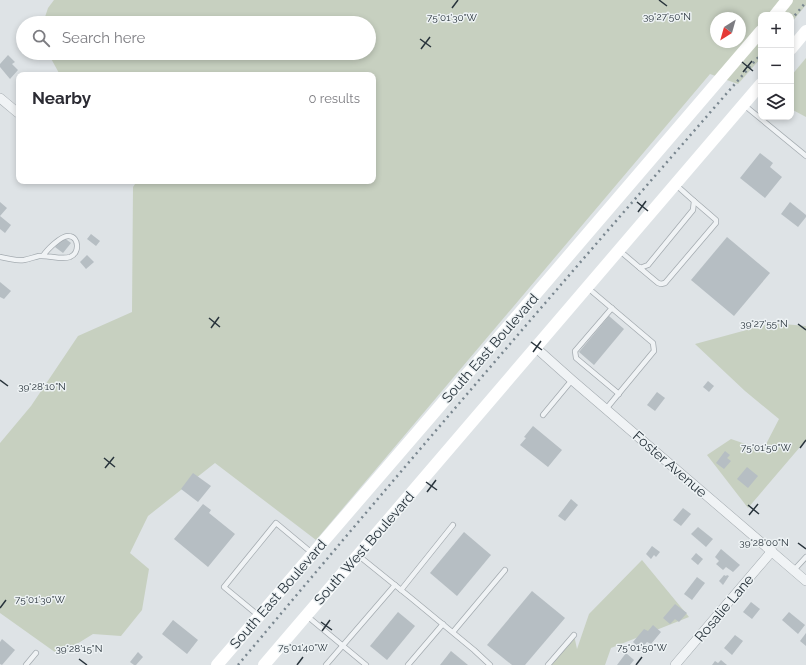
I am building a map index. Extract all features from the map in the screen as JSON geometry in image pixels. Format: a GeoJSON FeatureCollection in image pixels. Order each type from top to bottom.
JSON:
{"type":"FeatureCollection","features":[{"type":"Feature","properties":{"kind":"main road"},"geometry":{"type":"LineString","coordinates":[[778,12],[788,0]]}},
{"type":"Feature","properties":{"kind":"main road"},"geometry":{"type":"LineString","coordinates":[[792,48],[806,31]]}},
{"type":"Feature","properties":{"kind":"main road","name":"South East Boulevard"},"geometry":{"type":"LineString","coordinates":[[217,665],[758,35]]}},
{"type":"Feature","properties":{"kind":"main road","name":"South West Boulevard"},"geometry":{"type":"LineString","coordinates":[[264,665],[758,87]]}},
{"type":"Feature","properties":{"kind":"street"},"geometry":{"type":"LineString","coordinates":[[0,98],[16,111]]}},
{"type":"Feature","properties":{"kind":"street","name":"Foster Avenue"},"geometry":{"type":"LineString","coordinates":[[535,347],[806,581]]}},
{"type":"Feature","properties":{"kind":"street","name":"Rosalie Lane"},"geometry":{"type":"LineString","coordinates":[[675,665],[772,551]]}},
{"type":"Feature","properties":{"kind":"lane"},"geometry":{"type":"LineString","coordinates":[[743,104],[806,156]]}},
{"type":"Feature","properties":{"kind":"lane"},"geometry":{"type":"LineString","coordinates":[[619,250],[658,283],[663,284],[716,223],[716,220],[675,184]]}},
{"type":"Feature","properties":{"kind":"lane"},"geometry":{"type":"LineString","coordinates":[[640,268],[648,265],[693,210],[694,201]]}},
{"type":"Feature","properties":{"kind":"lane"},"geometry":{"type":"LineString","coordinates":[[0,257],[18,260],[43,256],[60,258],[71,256],[77,250],[75,240],[72,237],[64,237],[43,256]]}},
{"type":"Feature","properties":{"kind":"lane"},"geometry":{"type":"LineString","coordinates":[[587,287],[653,343],[654,350],[606,409]]}},
{"type":"Feature","properties":{"kind":"lane"},"geometry":{"type":"LineString","coordinates":[[612,308],[575,351],[576,358],[619,394]]}},
{"type":"Feature","properties":{"kind":"lane"},"geometry":{"type":"LineString","coordinates":[[543,415],[572,380]]}},
{"type":"Feature","properties":{"kind":"lane"},"geometry":{"type":"LineString","coordinates":[[259,616],[224,587],[276,523],[312,554]]}},
{"type":"Feature","properties":{"kind":"lane"},"geometry":{"type":"LineString","coordinates":[[401,590],[452,525]]}},
{"type":"Feature","properties":{"kind":"lane"},"geometry":{"type":"LineString","coordinates":[[358,555],[453,632],[490,665]]}},
{"type":"Feature","properties":{"kind":"lane"},"geometry":{"type":"LineString","coordinates":[[794,570],[806,558]]}},
{"type":"Feature","properties":{"kind":"lane"},"geometry":{"type":"LineString","coordinates":[[453,632],[505,570]]}},
{"type":"Feature","properties":{"kind":"lane"},"geometry":{"type":"LineString","coordinates":[[326,665],[395,585]]}},
{"type":"Feature","properties":{"kind":"lane"},"geometry":{"type":"LineString","coordinates":[[306,615],[366,665]]}},
{"type":"Feature","properties":{"kind":"lane"},"geometry":{"type":"LineString","coordinates":[[408,665],[443,624]]}},
{"type":"Feature","properties":{"kind":"lane"},"geometry":{"type":"LineString","coordinates":[[548,665],[574,635]]}},
{"type":"Feature","properties":{"kind":"lane"},"geometry":{"type":"LineString","coordinates":[[26,665],[36,653]]}},
{"type":"Feature","properties":{"kind":"green space"},"geometry":{"type":"Polygon","coordinates":[[[54,0],[806,0],[806,5],[794,19],[794,12],[758,12],[758,61],[738,84],[710,74],[316,540],[215,463],[148,516],[130,553],[149,569],[142,610],[121,636],[93,634],[59,655],[0,613],[0,443],[31,406],[78,336],[132,312],[133,187],[135,184],[376,184],[376,72],[58,72],[52,60],[376,60],[376,16],[45,16],[48,8],[54,0]]]}},
{"type":"Feature","properties":{"kind":"green space"},"geometry":{"type":"Polygon","coordinates":[[[806,58],[806,117],[794,111],[794,72],[806,58]]]}},
{"type":"Feature","properties":{"kind":"green space"},"geometry":{"type":"Polygon","coordinates":[[[772,323],[806,326],[806,440],[748,508],[707,455],[731,439],[763,450],[779,419],[745,391],[695,344],[772,323]]]}},
{"type":"Feature","properties":{"kind":"green space"},"geometry":{"type":"Polygon","coordinates":[[[642,560],[689,617],[611,648],[605,665],[551,665],[574,635],[577,649],[589,614],[642,560]]]}},
{"type":"Feature","properties":{"kind":"building"},"geometry":{"type":"Polygon","coordinates":[[[8,55],[15,62],[12,64],[18,70],[10,79],[0,67],[0,64],[8,55]]]}},
{"type":"Feature","properties":{"kind":"building"},"geometry":{"type":"Polygon","coordinates":[[[760,153],[773,163],[770,167],[782,177],[765,198],[740,178],[760,153]]]}},
{"type":"Feature","properties":{"kind":"building"},"geometry":{"type":"Polygon","coordinates":[[[0,202],[7,208],[0,216],[0,202]]]}},
{"type":"Feature","properties":{"kind":"building"},"geometry":{"type":"Polygon","coordinates":[[[790,202],[806,215],[798,227],[781,214],[790,202]]]}},
{"type":"Feature","properties":{"kind":"building"},"geometry":{"type":"Polygon","coordinates":[[[0,216],[11,225],[5,233],[0,229],[0,216]]]}},
{"type":"Feature","properties":{"kind":"building"},"geometry":{"type":"Polygon","coordinates":[[[91,234],[100,241],[96,246],[87,239],[91,234]]]}},
{"type":"Feature","properties":{"kind":"building"},"geometry":{"type":"Polygon","coordinates":[[[63,237],[71,243],[63,253],[55,247],[63,237]]]}},
{"type":"Feature","properties":{"kind":"building"},"geometry":{"type":"Polygon","coordinates":[[[727,237],[770,273],[734,316],[691,280],[727,237]]]}},
{"type":"Feature","properties":{"kind":"building"},"geometry":{"type":"Polygon","coordinates":[[[87,255],[94,262],[86,269],[80,262],[87,255]]]}},
{"type":"Feature","properties":{"kind":"building"},"geometry":{"type":"Polygon","coordinates":[[[0,282],[11,291],[4,299],[0,297],[0,282]]]}},
{"type":"Feature","properties":{"kind":"building"},"geometry":{"type":"Polygon","coordinates":[[[609,316],[624,329],[594,365],[579,352],[609,316]]]}},
{"type":"Feature","properties":{"kind":"building"},"geometry":{"type":"Polygon","coordinates":[[[708,381],[714,386],[709,392],[703,387],[708,381]]]}},
{"type":"Feature","properties":{"kind":"building"},"geometry":{"type":"Polygon","coordinates":[[[657,392],[665,398],[655,411],[647,405],[657,392]]]}},
{"type":"Feature","properties":{"kind":"building"},"geometry":{"type":"Polygon","coordinates":[[[533,426],[562,450],[548,467],[520,445],[526,438],[524,437],[533,426]]]}},
{"type":"Feature","properties":{"kind":"building"},"geometry":{"type":"Polygon","coordinates":[[[725,451],[730,455],[727,458],[731,461],[724,469],[716,463],[725,451]]]}},
{"type":"Feature","properties":{"kind":"building"},"geometry":{"type":"Polygon","coordinates":[[[747,467],[758,476],[748,488],[737,479],[747,467]]]}},
{"type":"Feature","properties":{"kind":"building"},"geometry":{"type":"Polygon","coordinates":[[[193,473],[211,486],[198,502],[181,489],[193,473]]]}},
{"type":"Feature","properties":{"kind":"building"},"geometry":{"type":"Polygon","coordinates":[[[571,499],[578,505],[565,521],[558,516],[571,499]]]}},
{"type":"Feature","properties":{"kind":"building"},"geometry":{"type":"Polygon","coordinates":[[[203,504],[211,510],[209,513],[235,534],[208,567],[174,539],[203,504]]]}},
{"type":"Feature","properties":{"kind":"building"},"geometry":{"type":"Polygon","coordinates":[[[683,508],[691,514],[681,526],[673,520],[683,508]]]}},
{"type":"Feature","properties":{"kind":"building"},"geometry":{"type":"Polygon","coordinates":[[[698,527],[713,539],[706,547],[691,534],[698,527]]]}},
{"type":"Feature","properties":{"kind":"building"},"geometry":{"type":"Polygon","coordinates":[[[464,532],[491,555],[457,596],[430,573],[464,532]]]}},
{"type":"Feature","properties":{"kind":"building"},"geometry":{"type":"Polygon","coordinates":[[[652,546],[660,552],[656,557],[654,555],[651,559],[646,554],[652,546]]]}},
{"type":"Feature","properties":{"kind":"building"},"geometry":{"type":"Polygon","coordinates":[[[721,549],[740,565],[733,572],[726,567],[723,570],[716,564],[719,561],[715,557],[721,549]]]}},
{"type":"Feature","properties":{"kind":"building"},"geometry":{"type":"Polygon","coordinates":[[[696,553],[703,559],[698,565],[691,559],[696,553]]]}},
{"type":"Feature","properties":{"kind":"building"},"geometry":{"type":"Polygon","coordinates":[[[724,575],[729,576],[723,585],[719,581],[724,575]]]}},
{"type":"Feature","properties":{"kind":"building"},"geometry":{"type":"Polygon","coordinates":[[[697,577],[705,583],[692,600],[684,594],[697,577]]]}},
{"type":"Feature","properties":{"kind":"building"},"geometry":{"type":"Polygon","coordinates":[[[532,591],[565,618],[525,665],[512,665],[487,645],[532,591]]]}},
{"type":"Feature","properties":{"kind":"building"},"geometry":{"type":"Polygon","coordinates":[[[751,602],[760,609],[752,619],[743,612],[751,602]]]}},
{"type":"Feature","properties":{"kind":"building"},"geometry":{"type":"Polygon","coordinates":[[[675,604],[687,613],[679,622],[675,619],[670,624],[663,618],[675,604]]]}},
{"type":"Feature","properties":{"kind":"building"},"geometry":{"type":"Polygon","coordinates":[[[398,612],[415,626],[387,660],[370,646],[398,612]]]}},
{"type":"Feature","properties":{"kind":"building"},"geometry":{"type":"Polygon","coordinates":[[[789,612],[805,625],[798,634],[782,620],[789,612]]]}},
{"type":"Feature","properties":{"kind":"building"},"geometry":{"type":"Polygon","coordinates":[[[173,620],[198,640],[187,654],[162,634],[173,620]]]}},
{"type":"Feature","properties":{"kind":"building"},"geometry":{"type":"Polygon","coordinates":[[[653,625],[661,632],[651,644],[647,642],[641,649],[633,642],[644,629],[648,631],[653,625]]]}},
{"type":"Feature","properties":{"kind":"building"},"geometry":{"type":"Polygon","coordinates":[[[806,633],[806,646],[800,641],[806,633]]]}},
{"type":"Feature","properties":{"kind":"building"},"geometry":{"type":"Polygon","coordinates":[[[735,635],[743,641],[732,655],[724,648],[735,635]]]}},
{"type":"Feature","properties":{"kind":"building"},"geometry":{"type":"Polygon","coordinates":[[[2,639],[15,650],[2,665],[0,664],[0,642],[2,639]]]}},
{"type":"Feature","properties":{"kind":"building"},"geometry":{"type":"Polygon","coordinates":[[[451,651],[468,665],[440,665],[451,651]]]}},
{"type":"Feature","properties":{"kind":"building"},"geometry":{"type":"Polygon","coordinates":[[[138,652],[143,657],[136,665],[134,665],[130,662],[138,652]]]}},
{"type":"Feature","properties":{"kind":"building"},"geometry":{"type":"Polygon","coordinates":[[[626,653],[634,660],[630,665],[617,665],[626,653]]]}},
{"type":"Feature","properties":{"kind":"building"},"geometry":{"type":"Polygon","coordinates":[[[721,660],[727,665],[712,665],[715,661],[718,663],[721,660]]]}},
{"type":"Feature","properties":{"kind":"railway"},"geometry":{"type":"LineString","coordinates":[[794,16],[806,2]]}},
{"type":"Feature","properties":{"kind":"railway"},"geometry":{"type":"LineString","coordinates":[[238,665],[498,358],[758,57]]}}]}
